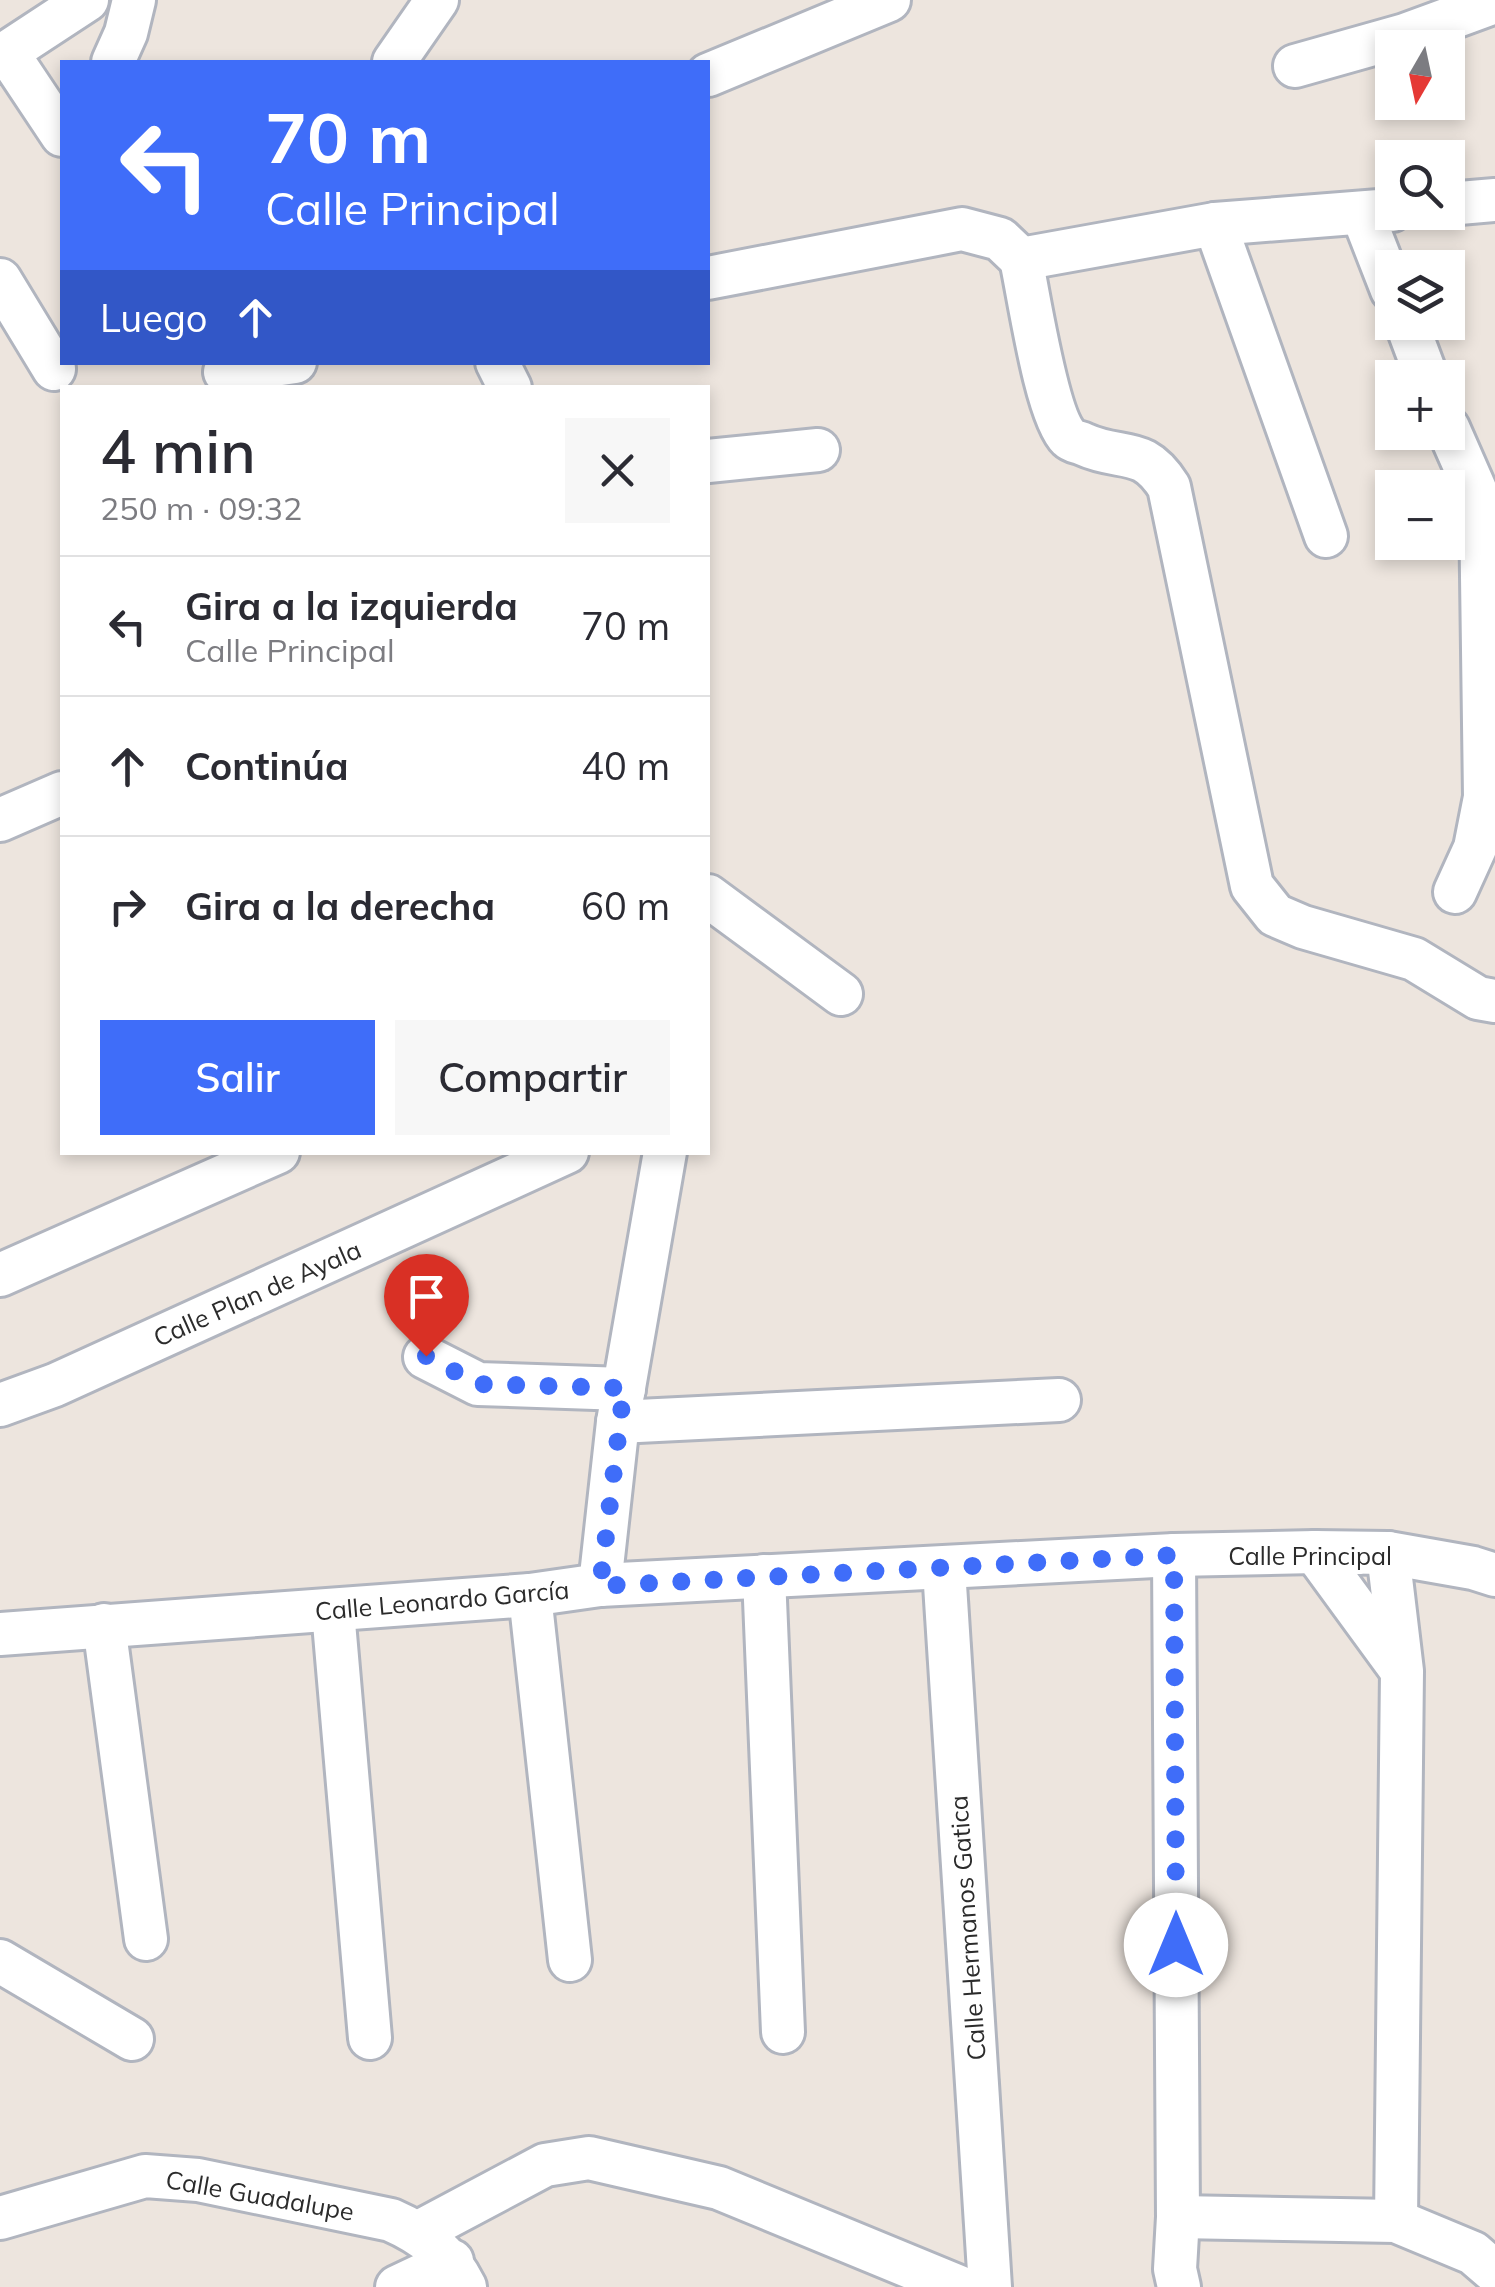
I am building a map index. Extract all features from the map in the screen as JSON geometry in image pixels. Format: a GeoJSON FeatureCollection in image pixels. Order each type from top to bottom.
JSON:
{"type":"FeatureCollection","features":[{"type":"Feature","properties":{"kind":"street"},"geometry":{"type":"LineString","coordinates":[[60,125],[4,56],[87,0]]}},
{"type":"Feature","properties":{"kind":"street"},"geometry":{"type":"LineString","coordinates":[[114,60],[134,0]]}},
{"type":"Feature","properties":{"kind":"street"},"geometry":{"type":"LineString","coordinates":[[395,60],[437,0]]}},
{"type":"Feature","properties":{"kind":"street"},"geometry":{"type":"LineString","coordinates":[[710,74],[888,0]]}},
{"type":"Feature","properties":{"kind":"street"},"geometry":{"type":"LineString","coordinates":[[1294,66],[1405,35],[1495,2]]}},
{"type":"Feature","properties":{"kind":"street"},"geometry":{"type":"LineString","coordinates":[[1465,203],[1495,200]]}},
{"type":"Feature","properties":{"kind":"street"},"geometry":{"type":"LineString","coordinates":[[1021,260],[1215,224],[1375,211]]}},
{"type":"Feature","properties":{"kind":"street"},"geometry":{"type":"LineString","coordinates":[[1215,224],[1326,536]]}},
{"type":"Feature","properties":{"kind":"street"},"geometry":{"type":"LineString","coordinates":[[710,278],[962,229],[1000,238],[1021,260],[1054,410],[1070,438],[1095,450],[1137,456],[1157,468],[1169,487],[1252,886],[1274,915],[1414,959],[1478,998],[1495,1001]]}},
{"type":"Feature","properties":{"kind":"street"},"geometry":{"type":"LineString","coordinates":[[0,280],[54,368]]}},
{"type":"Feature","properties":{"kind":"street"},"geometry":{"type":"LineString","coordinates":[[226,374],[278,365]]}},
{"type":"Feature","properties":{"kind":"street"},"geometry":{"type":"LineString","coordinates":[[710,460],[818,450]]}},
{"type":"Feature","properties":{"kind":"street"},"geometry":{"type":"LineString","coordinates":[[1455,892],[1475,848],[1485,797],[1488,512],[1458,450]]}},
{"type":"Feature","properties":{"kind":"street"},"geometry":{"type":"LineString","coordinates":[[0,820],[60,794]]}},
{"type":"Feature","properties":{"kind":"street"},"geometry":{"type":"LineString","coordinates":[[710,897],[841,994]]}},
{"type":"Feature","properties":{"kind":"street"},"geometry":{"type":"LineString","coordinates":[[0,1275],[271,1155]]}},
{"type":"Feature","properties":{"kind":"street","name":"Calle Plan de Ayala"},"geometry":{"type":"LineString","coordinates":[[0,1405],[55,1385],[560,1155]]}},
{"type":"Feature","properties":{"kind":"street"},"geometry":{"type":"LineString","coordinates":[[600,1586],[621,1405],[664,1155]]}},
{"type":"Feature","properties":{"kind":"street"},"geometry":{"type":"LineString","coordinates":[[426,1356],[478,1384],[621,1405],[1059,1400]]}},
{"type":"Feature","properties":{"kind":"street"},"geometry":{"type":"LineString","coordinates":[[1315,1552],[1402,1671]]}},
{"type":"Feature","properties":{"kind":"street","name":"Calle Principal"},"geometry":{"type":"LineString","coordinates":[[944,1569],[1174,1555],[1315,1552],[1388,1553],[1495,1575]]}},
{"type":"Feature","properties":{"kind":"street"},"geometry":{"type":"LineString","coordinates":[[1388,1553],[1402,1671],[1396,2221]]}},
{"type":"Feature","properties":{"kind":"street"},"geometry":{"type":"LineString","coordinates":[[1174,1555],[1178,2218],[1174,2270],[1179,2287]]}},
{"type":"Feature","properties":{"kind":"street","name":"Calle Leonardo García"},"geometry":{"type":"LineString","coordinates":[[0,1634],[530,1595],[600,1586],[944,1569]]}},
{"type":"Feature","properties":{"kind":"street","name":"Calle Hermanos Gatica"},"geometry":{"type":"LineString","coordinates":[[944,1569],[990,2287]]}},
{"type":"Feature","properties":{"kind":"street"},"geometry":{"type":"LineString","coordinates":[[764,1576],[783,2032]]}},
{"type":"Feature","properties":{"kind":"street"},"geometry":{"type":"LineString","coordinates":[[530,1595],[570,1960]]}},
{"type":"Feature","properties":{"kind":"street"},"geometry":{"type":"LineString","coordinates":[[333,1610],[370,2038]]}},
{"type":"Feature","properties":{"kind":"street"},"geometry":{"type":"LineString","coordinates":[[104,1625],[146,1939]]}},
{"type":"Feature","properties":{"kind":"street"},"geometry":{"type":"LineString","coordinates":[[0,1961],[132,2039]]}},
{"type":"Feature","properties":{"kind":"street"},"geometry":{"type":"LineString","coordinates":[[418,2232],[545,2165],[588,2158],[719,2188],[959,2287]]}},
{"type":"Feature","properties":{"kind":"street","name":"Calle Guadalupe"},"geometry":{"type":"LineString","coordinates":[[0,2218],[144,2176],[198,2180],[391,2220],[418,2232],[459,2274]]}},
{"type":"Feature","properties":{"kind":"street"},"geometry":{"type":"LineString","coordinates":[[1178,2218],[1396,2221],[1473,2253],[1495,2272]]}},
{"type":"Feature","properties":{"kind":"street"},"geometry":{"type":"LineString","coordinates":[[397,2287],[459,2274]]}},
{"type":"Feature","properties":{"kind":"route"},"geometry":{"type":"LineString","coordinates":[[426,1356],[478,1384],[624,1388],[600,1586],[1174,1555],[1176,1945]]}}]}
